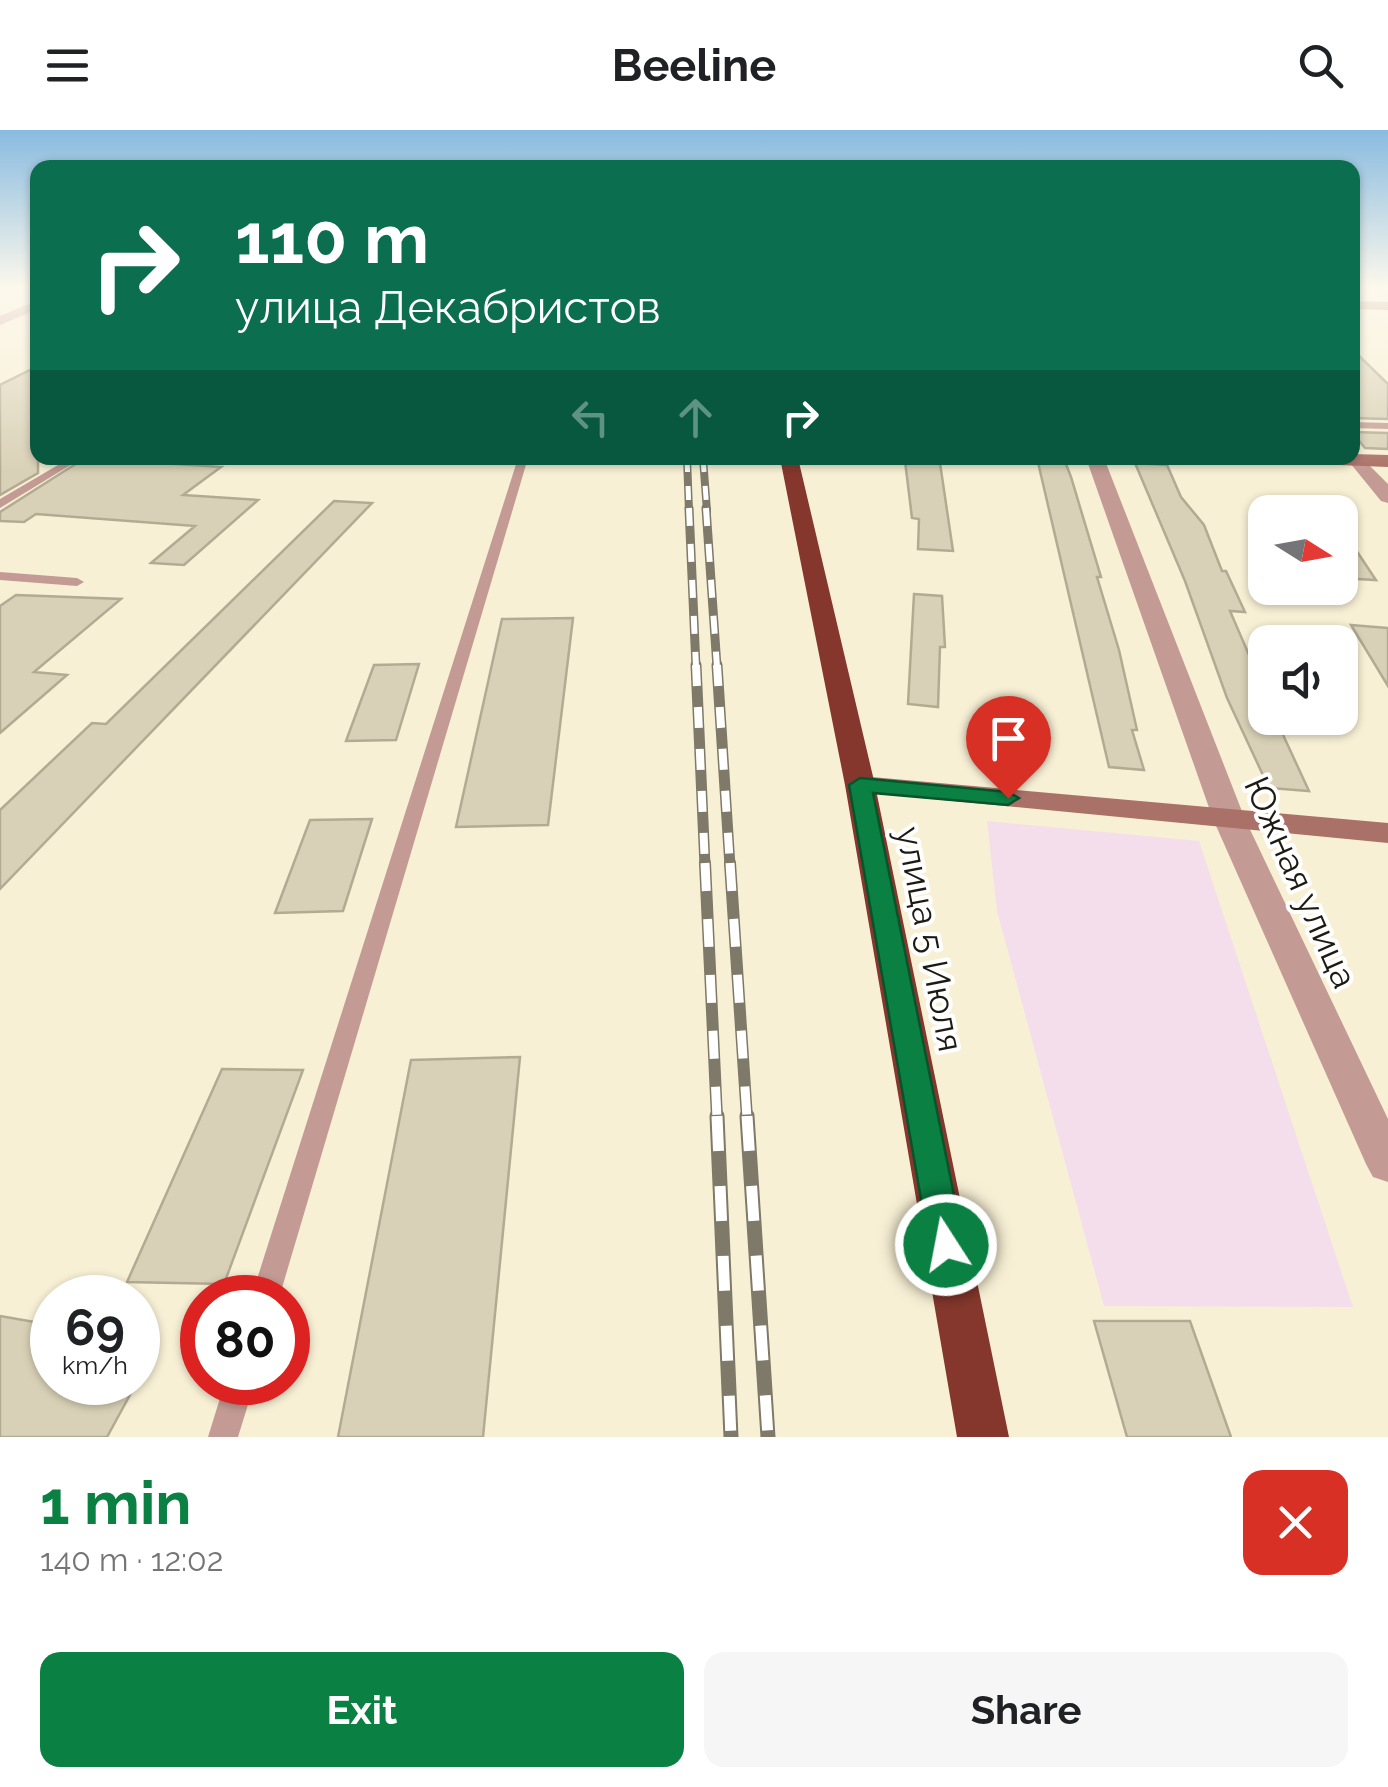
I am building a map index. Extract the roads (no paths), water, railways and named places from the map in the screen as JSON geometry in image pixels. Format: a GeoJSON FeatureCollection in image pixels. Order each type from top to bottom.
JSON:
{"type":"FeatureCollection","features":[{"type":"Feature","properties":{"kind":"highway","name":"улица 5 Июля"},"geometry":{"type":"LineString","coordinates":[[790,465],[860,785],[982,1437]]}},
{"type":"Feature","properties":{"kind":"main road"},"geometry":{"type":"LineString","coordinates":[[1360,458],[1388,461]]}},
{"type":"Feature","properties":{"kind":"main road"},"geometry":{"type":"LineString","coordinates":[[860,785],[1388,833]]}},
{"type":"Feature","properties":{"kind":"street"},"geometry":{"type":"LineString","coordinates":[[1360,463],[1388,497]]}},
{"type":"Feature","properties":{"kind":"street","name":"Южная улица"},"geometry":{"type":"LineString","coordinates":[[1098,465],[1229,818],[1388,1164]]}},
{"type":"Feature","properties":{"kind":"lane"},"geometry":{"type":"LineString","coordinates":[[1360,424],[1388,426]]}},
{"type":"Feature","properties":{"kind":"lane"},"geometry":{"type":"LineString","coordinates":[[0,504],[65,465]]}},
{"type":"Feature","properties":{"kind":"lane"},"geometry":{"type":"LineString","coordinates":[[272,1275],[521,465]]}},
{"type":"Feature","properties":{"kind":"lane"},"geometry":{"type":"LineString","coordinates":[[0,576],[77,582]]}},
{"type":"Feature","properties":{"kind":"lane"},"geometry":{"type":"LineString","coordinates":[[223,1437],[233,1405]]}},
{"type":"Feature","properties":{"kind":"railway"},"geometry":{"type":"LineString","coordinates":[[687,465],[689,511]]}},
{"type":"Feature","properties":{"kind":"railway"},"geometry":{"type":"LineString","coordinates":[[704,465],[707,511]]}},
{"type":"Feature","properties":{"kind":"railway"},"geometry":{"type":"LineString","coordinates":[[689,508],[696,667]]}},
{"type":"Feature","properties":{"kind":"railway"},"geometry":{"type":"LineString","coordinates":[[706,508],[717,667]]}},
{"type":"Feature","properties":{"kind":"railway"},"geometry":{"type":"LineString","coordinates":[[696,665],[705,866]]}},
{"type":"Feature","properties":{"kind":"railway"},"geometry":{"type":"LineString","coordinates":[[717,665],[730,866]]}},
{"type":"Feature","properties":{"kind":"railway"},"geometry":{"type":"LineString","coordinates":[[705,863],[717,1118]]}},
{"type":"Feature","properties":{"kind":"railway"},"geometry":{"type":"LineString","coordinates":[[730,863],[747,1118]]}},
{"type":"Feature","properties":{"kind":"railway"},"geometry":{"type":"LineString","coordinates":[[717,1116],[731,1437]]}},
{"type":"Feature","properties":{"kind":"railway"},"geometry":{"type":"LineString","coordinates":[[747,1116],[768,1437]]}}]}
